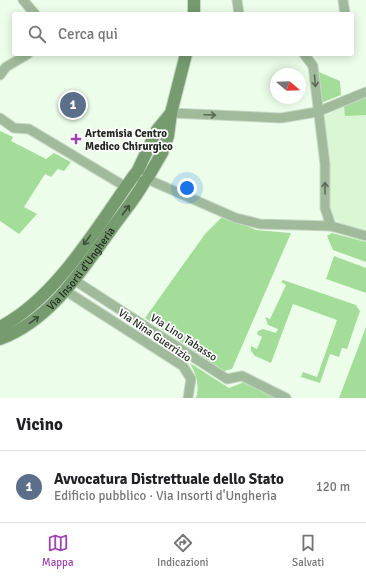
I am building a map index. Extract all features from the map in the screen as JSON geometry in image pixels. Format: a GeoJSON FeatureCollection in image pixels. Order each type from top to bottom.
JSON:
{"type":"FeatureCollection","features":[{"type":"Feature","properties":{"kind":"main road"},"geometry":{"type":"LineString","coordinates":[[194,0],[194,12]]}},
{"type":"Feature","properties":{"kind":"main road","name":"Via Insorti d'Ungheria"},"geometry":{"type":"LineString","coordinates":[[0,339],[10,336],[33,322],[66,291],[147,179],[162,153],[168,136],[171,113],[185,56]]}},
{"type":"Feature","properties":{"kind":"main road","name":"Via Insorti d'Ungheria"},"geometry":{"type":"LineString","coordinates":[[0,326],[22,314],[59,279],[126,187],[136,172],[157,130],[171,113]]}},
{"type":"Feature","properties":{"kind":"main road"},"geometry":{"type":"LineString","coordinates":[[136,172],[136,179],[139,182],[147,179]]}},
{"type":"Feature","properties":{"kind":"street"},"geometry":{"type":"LineString","coordinates":[[23,0],[33,12]]}},
{"type":"Feature","properties":{"kind":"street"},"geometry":{"type":"LineString","coordinates":[[237,0],[240,12]]}},
{"type":"Feature","properties":{"kind":"street"},"geometry":{"type":"LineString","coordinates":[[343,0],[345,12]]}},
{"type":"Feature","properties":{"kind":"street"},"geometry":{"type":"LineString","coordinates":[[0,75],[6,67],[25,56]]}},
{"type":"Feature","properties":{"kind":"street"},"geometry":{"type":"LineString","coordinates":[[306,56],[313,66],[317,112],[325,164],[325,208],[331,226]]}},
{"type":"Feature","properties":{"kind":"street"},"geometry":{"type":"LineString","coordinates":[[171,113],[281,118],[317,112],[366,92]]}},
{"type":"Feature","properties":{"kind":"street"},"geometry":{"type":"LineString","coordinates":[[0,118],[14,128],[29,129],[126,187]]}},
{"type":"Feature","properties":{"kind":"street"},"geometry":{"type":"LineString","coordinates":[[147,179],[236,218],[260,224],[331,226],[366,236]]}},
{"type":"Feature","properties":{"kind":"street","name":"Via Lino Tabasso"},"geometry":{"type":"LineString","coordinates":[[74,280],[228,379],[242,376],[286,398]]}},
{"type":"Feature","properties":{"kind":"street","name":"Via Nina Guerrizio"},"geometry":{"type":"LineString","coordinates":[[66,291],[183,366],[191,379],[188,398]]}},
{"type":"Feature","properties":{"kind":"shaded area"},"geometry":{"type":"Polygon","coordinates":[[[366,97],[366,230],[342,224],[336,220],[330,211],[322,117],[366,97]]]}},
{"type":"Feature","properties":{"kind":"green space"},"geometry":{"type":"Polygon","coordinates":[[[319,72],[340,81],[341,95],[321,103],[319,72]]]}},
{"type":"Feature","properties":{"kind":"green space"},"geometry":{"type":"Polygon","coordinates":[[[366,97],[366,115],[345,116],[344,106],[366,97]]]}},
{"type":"Feature","properties":{"kind":"green space"},"geometry":{"type":"Polygon","coordinates":[[[0,131],[13,137],[11,141],[46,159],[54,153],[71,162],[64,171],[58,169],[51,177],[45,174],[24,207],[37,214],[19,234],[0,221],[0,131]]]}},
{"type":"Feature","properties":{"kind":"green space"},"geometry":{"type":"Polygon","coordinates":[[[223,216],[256,230],[291,233],[232,369],[224,371],[145,318],[205,234],[223,216]]]}},
{"type":"Feature","properties":{"kind":"green space"},"geometry":{"type":"Polygon","coordinates":[[[332,233],[366,242],[366,262],[333,250],[327,236],[332,233]]]}},
{"type":"Feature","properties":{"kind":"green space"},"geometry":{"type":"Polygon","coordinates":[[[334,256],[366,268],[366,293],[326,279],[334,256]]]}},
{"type":"Feature","properties":{"kind":"green space"},"geometry":{"type":"Polygon","coordinates":[[[283,280],[356,305],[360,311],[347,349],[342,348],[339,357],[330,354],[320,383],[301,377],[303,372],[317,377],[337,320],[293,304],[271,363],[255,356],[251,351],[251,346],[257,349],[262,337],[257,334],[258,331],[263,329],[276,333],[278,329],[268,325],[265,317],[270,319],[286,285],[281,282],[283,280]]]}},
{"type":"Feature","properties":{"kind":"green space"},"geometry":{"type":"Polygon","coordinates":[[[366,327],[366,398],[339,398],[366,327]]]}},
{"type":"Feature","properties":{"kind":"green space"},"geometry":{"type":"Polygon","coordinates":[[[190,363],[229,388],[247,381],[278,398],[196,398],[198,389],[197,380],[190,363]]]}},
{"type":"Feature","properties":{"kind":"place","name":"Avvocatura Distrettuale dello Stato"},"geometry":{"type":"Point","coordinates":[73,105]}},
{"type":"Feature","properties":{"kind":"place","name":"Artemisia Centro Medico Chirurgico"},"geometry":{"type":"Point","coordinates":[76,139]}}]}
